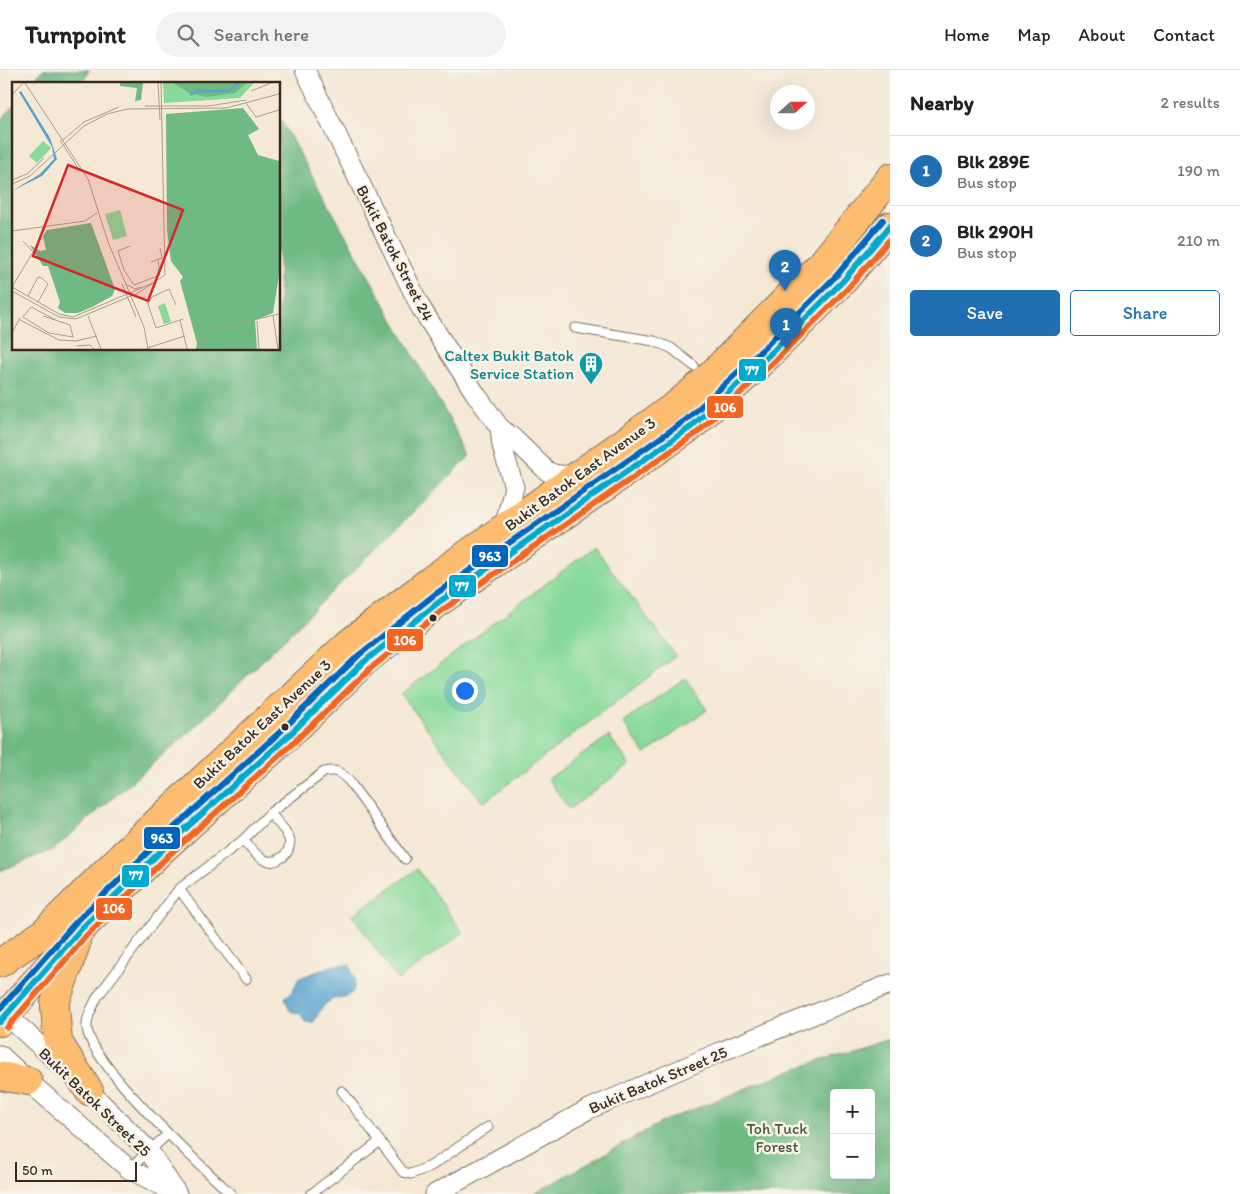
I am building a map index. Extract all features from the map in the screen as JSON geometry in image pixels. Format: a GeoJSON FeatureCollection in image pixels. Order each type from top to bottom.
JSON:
{"type":"FeatureCollection","features":[{"type":"Feature","properties":{"kind":"main road","name":"Bukit Batok East Avenue 3"},"geometry":{"type":"LineString","coordinates":[[0,963],[42,934],[140,838],[349,643],[431,580],[676,406],[706,380],[823,262],[890,178]]}},
{"type":"Feature","properties":{"kind":"main road","name":"Bukit Batok East Avenue 3"},"geometry":{"type":"LineString","coordinates":[[2,1016],[81,929],[164,849],[286,738],[365,661],[439,602],[691,427],[769,355],[843,281],[890,226]]}},
{"type":"Feature","properties":{"kind":"main road"},"geometry":{"type":"LineString","coordinates":[[81,929],[54,1002],[58,1042],[89,1091]]}},
{"type":"Feature","properties":{"kind":"main road"},"geometry":{"type":"LineString","coordinates":[[0,938],[42,934]]}},
{"type":"Feature","properties":{"kind":"main road"},"geometry":{"type":"LineString","coordinates":[[0,1076],[28,1081]]}},
{"type":"Feature","properties":{"kind":"street","name":"Bukit Batok Street 24"},"geometry":{"type":"LineString","coordinates":[[305,70],[421,308],[475,393],[500,428],[551,474],[567,476],[582,472]]}},
{"type":"Feature","properties":{"kind":"street","name":"Bukit Batok Street 24"},"geometry":{"type":"LineString","coordinates":[[500,428],[502,446],[514,487],[504,528]]}},
{"type":"Feature","properties":{"kind":"street","name":"Bukit Batok Street 25"},"geometry":{"type":"LineString","coordinates":[[435,1194],[587,1110],[720,1052],[890,984]]}},
{"type":"Feature","properties":{"kind":"street","name":"Bukit Batok Street 25"},"geometry":{"type":"LineString","coordinates":[[2,1016],[89,1091],[149,1152],[178,1194]]}},
{"type":"Feature","properties":{"kind":"street","name":"Bukit Batok Street 25"},"geometry":{"type":"LineString","coordinates":[[0,1055],[130,1169],[178,1194]]}},
{"type":"Feature","properties":{"kind":"lane"},"geometry":{"type":"LineString","coordinates":[[576,328],[654,341],[671,348],[694,366]]}},
{"type":"Feature","properties":{"kind":"lane"},"geometry":{"type":"LineString","coordinates":[[231,1194],[168,1134],[109,1069],[90,1041],[87,1028],[89,1015],[98,996],[180,889],[243,840],[270,813],[324,772],[333,770],[340,772],[349,781],[405,859]]}},
{"type":"Feature","properties":{"kind":"lane"},"geometry":{"type":"LineString","coordinates":[[243,840],[263,860],[277,861],[286,855],[290,841],[285,831],[270,813]]}},
{"type":"Feature","properties":{"kind":"lane"},"geometry":{"type":"LineString","coordinates":[[180,889],[246,979]]}},
{"type":"Feature","properties":{"kind":"lane"},"geometry":{"type":"LineString","coordinates":[[342,1091],[403,1172],[411,1174],[431,1166],[488,1127]]}},
{"type":"Feature","properties":{"kind":"lane"},"geometry":{"type":"LineString","coordinates":[[130,1169],[168,1134]]}},
{"type":"Feature","properties":{"kind":"lane"},"geometry":{"type":"LineString","coordinates":[[311,1194],[380,1142]]}},
{"type":"Feature","properties":{"kind":"green space"},"geometry":{"type":"Polygon","coordinates":[[[42,70],[89,70],[83,82],[33,82],[42,70]]]}},
{"type":"Feature","properties":{"kind":"green space"},"geometry":{"type":"Polygon","coordinates":[[[12,107],[12,350],[280,350],[280,119],[470,456],[195,727],[54,849],[0,871],[0,122],[12,107]]]}},
{"type":"Feature","properties":{"kind":"green space"},"geometry":{"type":"Polygon","coordinates":[[[594,547],[676,656],[483,803],[401,694],[594,547]]]}},
{"type":"Feature","properties":{"kind":"green space"},"geometry":{"type":"Polygon","coordinates":[[[685,678],[707,710],[645,754],[623,722],[685,678]]]}},
{"type":"Feature","properties":{"kind":"green space"},"geometry":{"type":"Polygon","coordinates":[[[609,736],[630,765],[569,809],[548,779],[609,736]]]}},
{"type":"Feature","properties":{"kind":"green space"},"geometry":{"type":"Polygon","coordinates":[[[417,869],[463,933],[398,980],[352,915],[417,869]]]}},
{"type":"Feature","properties":{"kind":"green space","name":"Toh Tuck Forest"},"geometry":{"type":"Polygon","coordinates":[[[890,1039],[890,1194],[534,1194],[664,1121],[797,1068],[890,1039]]]}},
{"type":"Feature","properties":{"kind":"water"},"geometry":{"type":"Polygon","coordinates":[[[335,965],[350,965],[355,980],[353,992],[329,1001],[322,1008],[313,1023],[305,1022],[301,1014],[290,1011],[285,997],[292,992],[299,978],[335,965]]]}},
{"type":"Feature","properties":{"kind":"transit line","name":"963"},"geometry":{"type":"LineString","coordinates":[[0,1009],[75,923],[157,843],[280,732],[359,655],[434,595],[686,420],[763,349],[837,275],[883,220]]}},
{"type":"Feature","properties":{"kind":"transit line","name":"77"},"geometry":{"type":"LineString","coordinates":[[0,1022],[81,929],[163,849],[286,738],[365,661],[439,602],[691,427],[769,355],[843,281],[890,226]]}},
{"type":"Feature","properties":{"kind":"transit line","name":"106"},"geometry":{"type":"LineString","coordinates":[[7,1028],[87,935],[169,855],[292,744],[371,668],[444,609],[697,433],[775,361],[849,287],[890,239]]}},
{"type":"Feature","properties":{"kind":"place","name":"Blk 290H"},"geometry":{"type":"Point","coordinates":[785,291]}},
{"type":"Feature","properties":{"kind":"place","name":"Blk 289E"},"geometry":{"type":"Point","coordinates":[786,349]}},
{"type":"Feature","properties":{"kind":"place","name":"Caltex Bukit Batok Service Station"},"geometry":{"type":"Point","coordinates":[591,385]}}]}
